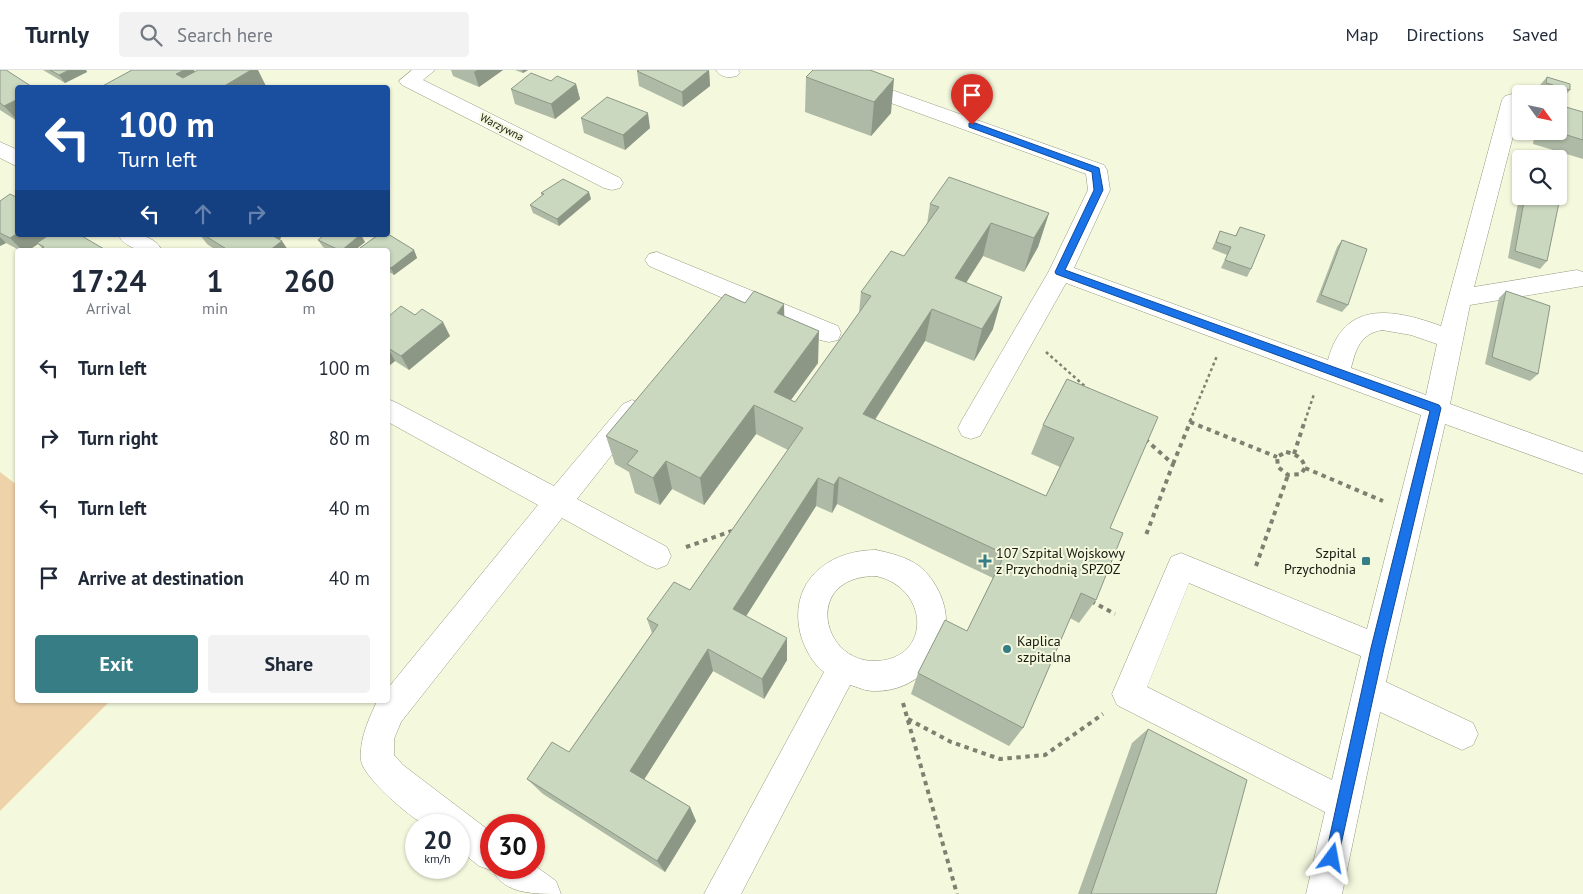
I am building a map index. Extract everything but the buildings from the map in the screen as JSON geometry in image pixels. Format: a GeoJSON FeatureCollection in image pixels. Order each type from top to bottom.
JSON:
{"type":"FeatureCollection","features":[{"type":"Feature","properties":{"kind":"street","name":"Warzywna"},"geometry":{"type":"LineString","coordinates":[[426,70],[409,81],[612,183]]}},
{"type":"Feature","properties":{"kind":"street"},"geometry":{"type":"LineString","coordinates":[[840,70],[865,87],[1096,170],[1099,190],[1060,272],[971,428]]}},
{"type":"Feature","properties":{"kind":"street"},"geometry":{"type":"LineString","coordinates":[[1324,894],[1378,648],[1436,408],[1459,298],[1512,100]]}},
{"type":"Feature","properties":{"kind":"street"},"geometry":{"type":"LineString","coordinates":[[0,149],[15,158]]}},
{"type":"Feature","properties":{"kind":"street"},"geometry":{"type":"LineString","coordinates":[[132,237],[149,248]]}},
{"type":"Feature","properties":{"kind":"street"},"geometry":{"type":"LineString","coordinates":[[657,260],[829,333]]}},
{"type":"Feature","properties":{"kind":"street"},"geometry":{"type":"LineString","coordinates":[[1060,272],[1583,463]]}},
{"type":"Feature","properties":{"kind":"street"},"geometry":{"type":"LineString","coordinates":[[1459,298],[1577,279]]}},
{"type":"Feature","properties":{"kind":"street"},"geometry":{"type":"LineString","coordinates":[[711,314],[730,292]]}},
{"type":"Feature","properties":{"kind":"street"},"geometry":{"type":"LineString","coordinates":[[1330,370],[1348,340],[1364,325],[1378,320],[1407,325],[1450,339]]}},
{"type":"Feature","properties":{"kind":"street"},"geometry":{"type":"LineString","coordinates":[[440,814],[391,777],[377,761],[378,739],[388,712],[649,390]]}},
{"type":"Feature","properties":{"kind":"street"},"geometry":{"type":"LineString","coordinates":[[391,412],[657,556]]}},
{"type":"Feature","properties":{"kind":"street"},"geometry":{"type":"LineString","coordinates":[[876,563],[896,568],[913,579],[926,594],[933,612],[933,632],[926,650],[912,664],[894,673],[877,676],[859,674],[843,668],[826,655],[816,638],[811,618],[815,600],[824,583],[839,571],[857,564],[876,563]]}},
{"type":"Feature","properties":{"kind":"street"},"geometry":{"type":"LineString","coordinates":[[1345,804],[1128,694],[1181,566],[1378,648]]}},
{"type":"Feature","properties":{"kind":"street"},"geometry":{"type":"LineString","coordinates":[[722,894],[843,668]]}},
{"type":"Feature","properties":{"kind":"street"},"geometry":{"type":"LineString","coordinates":[[1369,690],[1462,734]]}},
{"type":"Feature","properties":{"kind":"street"},"geometry":{"type":"LineString","coordinates":[[470,838],[480,845]]}},
{"type":"Feature","properties":{"kind":"street"},"geometry":{"type":"LineString","coordinates":[[523,879],[543,894]]}},
{"type":"Feature","properties":{"kind":"path"},"geometry":{"type":"LineString","coordinates":[[1146,535],[1227,332]]}},
{"type":"Feature","properties":{"kind":"path"},"geometry":{"type":"LineString","coordinates":[[1024,333],[1092,392]]}},
{"type":"Feature","properties":{"kind":"path"},"geometry":{"type":"LineString","coordinates":[[1294,454],[1330,370]]}},
{"type":"Feature","properties":{"kind":"path"},"geometry":{"type":"LineString","coordinates":[[1190,422],[1277,457]]}},
{"type":"Feature","properties":{"kind":"path"},"geometry":{"type":"LineString","coordinates":[[1144,438],[1174,464]]}},
{"type":"Feature","properties":{"kind":"path"},"geometry":{"type":"LineString","coordinates":[[1282,453],[1294,454],[1303,460],[1305,468],[1301,474],[1288,475],[1278,467],[1277,457],[1282,453]]}},
{"type":"Feature","properties":{"kind":"path"},"geometry":{"type":"LineString","coordinates":[[1305,468],[1411,513]]}},
{"type":"Feature","properties":{"kind":"path"},"geometry":{"type":"LineString","coordinates":[[1246,593],[1288,475]]}},
{"type":"Feature","properties":{"kind":"path"},"geometry":{"type":"LineString","coordinates":[[657,556],[730,533],[735,528]]}},
{"type":"Feature","properties":{"kind":"path"},"geometry":{"type":"LineString","coordinates":[[1089,600],[1115,614]]}},
{"type":"Feature","properties":{"kind":"path"},"geometry":{"type":"LineString","coordinates":[[894,673],[957,894]]}},
{"type":"Feature","properties":{"kind":"path"},"geometry":{"type":"LineString","coordinates":[[908,719],[951,742],[1000,759],[1045,755],[1093,722],[1128,694]]}},
{"type":"Feature","properties":{"kind":"shaded area"},"geometry":{"type":"Polygon","coordinates":[[[0,472],[15,483],[15,703],[108,703],[0,811],[0,472]]]}},
{"type":"Feature","properties":{"kind":"place","name":"107 Szpital Wojskowy z Przychodnią SPZOZ"},"geometry":{"type":"Point","coordinates":[985,561]}},
{"type":"Feature","properties":{"kind":"place","name":"Szpital Przychodnia"},"geometry":{"type":"Point","coordinates":[1366,561]}},
{"type":"Feature","properties":{"kind":"place","name":"Kaplica szpitalna"},"geometry":{"type":"Point","coordinates":[1007,649]}},
{"type":"Feature","properties":{"kind":"route"},"geometry":{"type":"LineString","coordinates":[[972,125],[1096,170],[1099,190],[1060,272],[1436,408],[1378,648],[1332,858]]}}]}
